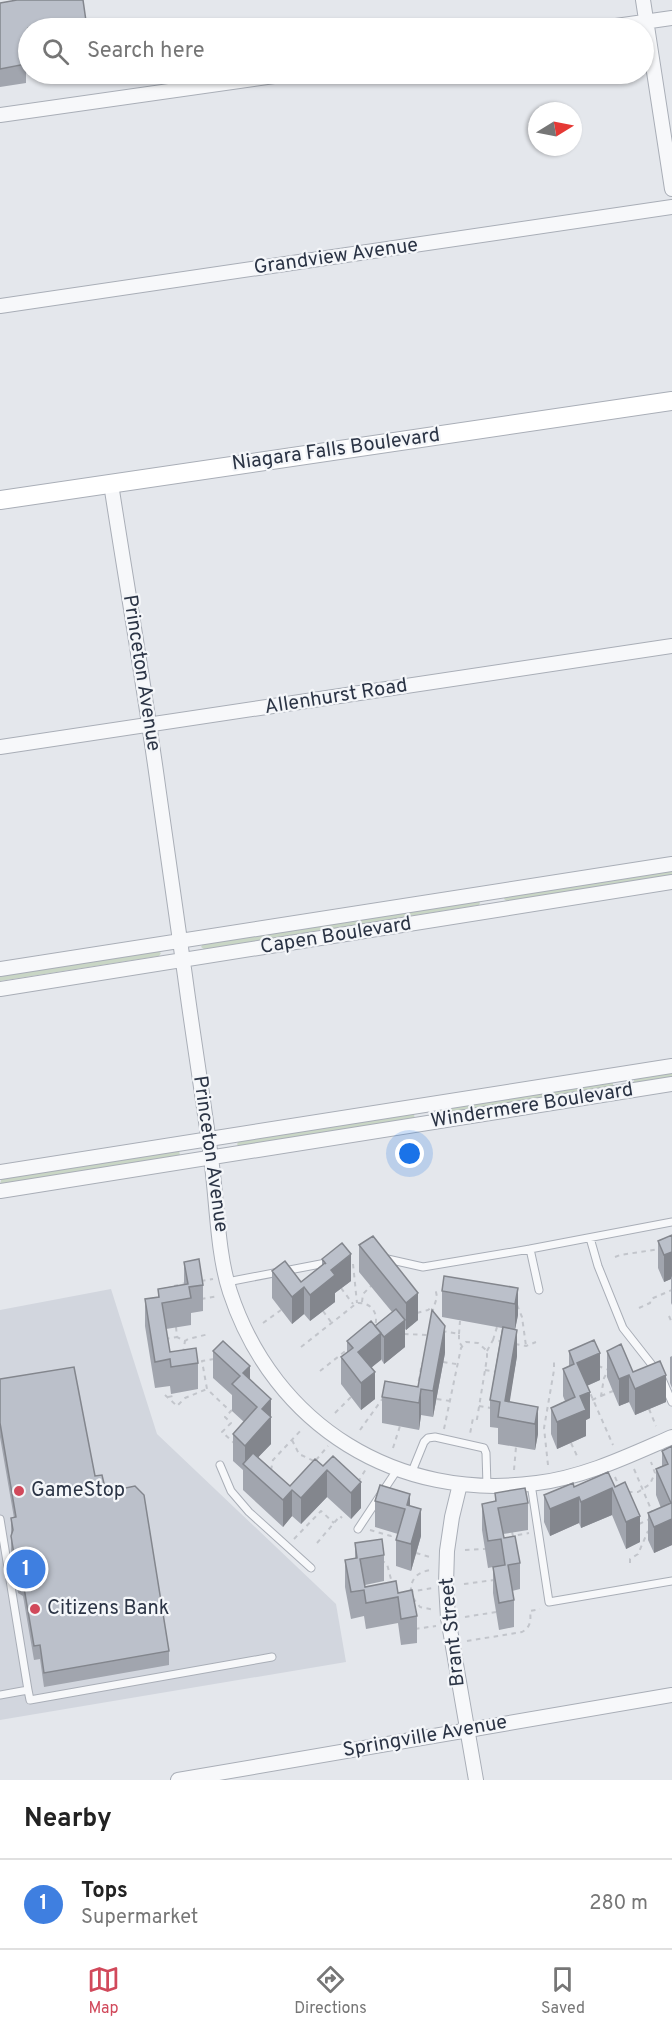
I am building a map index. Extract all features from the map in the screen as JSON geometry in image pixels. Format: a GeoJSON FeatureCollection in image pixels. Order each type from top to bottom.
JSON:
{"type":"FeatureCollection","features":[{"type":"Feature","properties":{"kind":"main road","name":"Niagara Falls Boulevard"},"geometry":{"type":"LineString","coordinates":[[0,500],[672,402]]}},
{"type":"Feature","properties":{"kind":"street"},"geometry":{"type":"LineString","coordinates":[[643,0],[646,18]]}},
{"type":"Feature","properties":{"kind":"street"},"geometry":{"type":"LineString","coordinates":[[654,21],[672,18]]}},
{"type":"Feature","properties":{"kind":"street"},"geometry":{"type":"LineString","coordinates":[[654,69],[672,189]]}},
{"type":"Feature","properties":{"kind":"street"},"geometry":{"type":"LineString","coordinates":[[0,115],[218,84]]}},
{"type":"Feature","properties":{"kind":"street","name":"Grandview Avenue"},"geometry":{"type":"LineString","coordinates":[[0,306],[672,207]]}},
{"type":"Feature","properties":{"kind":"street","name":"Princeton Avenue"},"geometry":{"type":"LineString","coordinates":[[111,484],[149,725],[211,1158],[220,1280],[251,1343],[282,1389],[301,1410],[345,1444],[397,1470],[460,1485],[531,1484],[570,1477],[598,1468],[672,1437]]}},
{"type":"Feature","properties":{"kind":"street","name":"Allenhurst Road"},"geometry":{"type":"LineString","coordinates":[[0,747],[672,646]]}},
{"type":"Feature","properties":{"kind":"street","name":"Capen Boulevard"},"geometry":{"type":"LineString","coordinates":[[0,969],[672,864]]}},
{"type":"Feature","properties":{"kind":"street","name":"Capen Boulevard"},"geometry":{"type":"LineString","coordinates":[[0,989],[672,882]]}},
{"type":"Feature","properties":{"kind":"street","name":"Windermere Boulevard"},"geometry":{"type":"LineString","coordinates":[[0,1172],[672,1066]]}},
{"type":"Feature","properties":{"kind":"street","name":"Windermere Boulevard"},"geometry":{"type":"LineString","coordinates":[[0,1191],[672,1084]]}},
{"type":"Feature","properties":{"kind":"street","name":"Brant Street"},"geometry":{"type":"LineString","coordinates":[[460,1485],[447,1551],[447,1618],[476,1780]]}},
{"type":"Feature","properties":{"kind":"street","name":"Springville Avenue"},"geometry":{"type":"LineString","coordinates":[[178,1780],[672,1695]]}},
{"type":"Feature","properties":{"kind":"lane"},"geometry":{"type":"LineString","coordinates":[[492,892],[495,910]]}},
{"type":"Feature","properties":{"kind":"lane"},"geometry":{"type":"LineString","coordinates":[[621,1074],[624,1092]]}},
{"type":"Feature","properties":{"kind":"lane"},"geometry":{"type":"LineString","coordinates":[[425,1105],[427,1123]]}},
{"type":"Feature","properties":{"kind":"lane"},"geometry":{"type":"LineString","coordinates":[[376,1257],[423,1267],[672,1222]]}},
{"type":"Feature","properties":{"kind":"lane"},"geometry":{"type":"LineString","coordinates":[[590,1238],[596,1261],[622,1328],[660,1375],[672,1401]]}},
{"type":"Feature","properties":{"kind":"lane"},"geometry":{"type":"LineString","coordinates":[[530,1249],[539,1290]]}},
{"type":"Feature","properties":{"kind":"lane"},"geometry":{"type":"LineString","coordinates":[[220,1280],[340,1260]]}},
{"type":"Feature","properties":{"kind":"lane"},"geometry":{"type":"LineString","coordinates":[[411,1474],[424,1442],[428,1438],[435,1437],[484,1448],[487,1486]]}},
{"type":"Feature","properties":{"kind":"lane"},"geometry":{"type":"LineString","coordinates":[[220,1465],[231,1491],[249,1512],[311,1568]]}},
{"type":"Feature","properties":{"kind":"lane"},"geometry":{"type":"LineString","coordinates":[[358,1529],[397,1470]]}},
{"type":"Feature","properties":{"kind":"lane"},"geometry":{"type":"LineString","coordinates":[[531,1484],[549,1602],[672,1581]]}},
{"type":"Feature","properties":{"kind":"lane"},"geometry":{"type":"LineString","coordinates":[[0,1519],[30,1700],[272,1657]]}},
{"type":"Feature","properties":{"kind":"lane"},"geometry":{"type":"LineString","coordinates":[[0,1695],[28,1690]]}},
{"type":"Feature","properties":{"kind":"path"},"geometry":{"type":"LineString","coordinates":[[615,1257],[662,1249]]}},
{"type":"Feature","properties":{"kind":"path"},"geometry":{"type":"LineString","coordinates":[[353,1264],[355,1304]]}},
{"type":"Feature","properties":{"kind":"path"},"geometry":{"type":"LineString","coordinates":[[196,1282],[220,1280]]}},
{"type":"Feature","properties":{"kind":"path"},"geometry":{"type":"LineString","coordinates":[[173,1288],[187,1283]]}},
{"type":"Feature","properties":{"kind":"path"},"geometry":{"type":"LineString","coordinates":[[362,1302],[363,1294],[371,1286]]}},
{"type":"Feature","properties":{"kind":"path"},"geometry":{"type":"LineString","coordinates":[[431,1317],[437,1297],[435,1287]]}},
{"type":"Feature","properties":{"kind":"path"},"geometry":{"type":"LineString","coordinates":[[341,1288],[355,1304]]}},
{"type":"Feature","properties":{"kind":"path"},"geometry":{"type":"LineString","coordinates":[[639,1308],[650,1304],[651,1299],[672,1290]]}},
{"type":"Feature","properties":{"kind":"path"},"geometry":{"type":"LineString","coordinates":[[201,1299],[218,1296]]}},
{"type":"Feature","properties":{"kind":"path"},"geometry":{"type":"LineString","coordinates":[[515,1299],[522,1317],[526,1346]]}},
{"type":"Feature","properties":{"kind":"path"},"geometry":{"type":"LineString","coordinates":[[301,1347],[355,1304],[362,1302],[373,1309],[376,1320],[373,1329]]}},
{"type":"Feature","properties":{"kind":"path"},"geometry":{"type":"LineString","coordinates":[[414,1311],[424,1312],[433,1306]]}},
{"type":"Feature","properties":{"kind":"path"},"geometry":{"type":"LineString","coordinates":[[263,1323],[281,1310]]}},
{"type":"Feature","properties":{"kind":"path"},"geometry":{"type":"LineString","coordinates":[[323,1311],[332,1322]]}},
{"type":"Feature","properties":{"kind":"path"},"geometry":{"type":"LineString","coordinates":[[669,1316],[672,1323]]}},
{"type":"Feature","properties":{"kind":"path"},"geometry":{"type":"LineString","coordinates":[[376,1320],[381,1320]]}},
{"type":"Feature","properties":{"kind":"path"},"geometry":{"type":"LineString","coordinates":[[460,1321],[459,1342],[462,1346]]}},
{"type":"Feature","properties":{"kind":"path"},"geometry":{"type":"LineString","coordinates":[[470,1434],[473,1419],[477,1419],[487,1351],[496,1327]]}},
{"type":"Feature","properties":{"kind":"path"},"geometry":{"type":"LineString","coordinates":[[176,1328],[177,1337]]}},
{"type":"Feature","properties":{"kind":"path"},"geometry":{"type":"LineString","coordinates":[[400,1331],[407,1335],[428,1335],[429,1329]]}},
{"type":"Feature","properties":{"kind":"path"},"geometry":{"type":"LineString","coordinates":[[439,1330],[459,1334]]}},
{"type":"Feature","properties":{"kind":"path"},"geometry":{"type":"LineString","coordinates":[[163,1339],[177,1337],[185,1341],[209,1334]]}},
{"type":"Feature","properties":{"kind":"path"},"geometry":{"type":"LineString","coordinates":[[493,1340],[526,1346],[536,1342]]}},
{"type":"Feature","properties":{"kind":"path"},"geometry":{"type":"LineString","coordinates":[[184,1357],[182,1351],[185,1341]]}},
{"type":"Feature","properties":{"kind":"path"},"geometry":{"type":"LineString","coordinates":[[444,1430],[456,1364],[462,1346],[466,1342],[478,1342],[487,1351]]}},
{"type":"Feature","properties":{"kind":"path"},"geometry":{"type":"LineString","coordinates":[[320,1371],[351,1346]]}},
{"type":"Feature","properties":{"kind":"path"},"geometry":{"type":"LineString","coordinates":[[193,1362],[220,1357]]}},
{"type":"Feature","properties":{"kind":"path"},"geometry":{"type":"LineString","coordinates":[[417,1390],[423,1357]]}},
{"type":"Feature","properties":{"kind":"path"},"geometry":{"type":"LineString","coordinates":[[548,1465],[544,1428],[554,1360]]}},
{"type":"Feature","properties":{"kind":"path"},"geometry":{"type":"LineString","coordinates":[[202,1361],[207,1389],[231,1410],[225,1417],[231,1423],[222,1432],[237,1446]]}},
{"type":"Feature","properties":{"kind":"path"},"geometry":{"type":"LineString","coordinates":[[443,1362],[456,1364]]}},
{"type":"Feature","properties":{"kind":"path"},"geometry":{"type":"LineString","coordinates":[[594,1363],[608,1371]]}},
{"type":"Feature","properties":{"kind":"path"},"geometry":{"type":"LineString","coordinates":[[601,1396],[604,1378],[608,1371],[616,1367]]}},
{"type":"Feature","properties":{"kind":"path"},"geometry":{"type":"LineString","coordinates":[[485,1370],[500,1372]]}},
{"type":"Feature","properties":{"kind":"path"},"geometry":{"type":"LineString","coordinates":[[587,1386],[613,1445]]}},
{"type":"Feature","properties":{"kind":"path"},"geometry":{"type":"LineString","coordinates":[[173,1394],[173,1396],[167,1396],[177,1406],[185,1398],[207,1389]]}},
{"type":"Feature","properties":{"kind":"path"},"geometry":{"type":"LineString","coordinates":[[584,1404],[613,1391]]}},
{"type":"Feature","properties":{"kind":"path"},"geometry":{"type":"LineString","coordinates":[[360,1430],[386,1394],[387,1396]]}},
{"type":"Feature","properties":{"kind":"path"},"geometry":{"type":"LineString","coordinates":[[335,1413],[351,1397]]}},
{"type":"Feature","properties":{"kind":"path"},"geometry":{"type":"LineString","coordinates":[[437,1399],[450,1401]]}},
{"type":"Feature","properties":{"kind":"path"},"geometry":{"type":"LineString","coordinates":[[479,1406],[493,1409]]}},
{"type":"Feature","properties":{"kind":"path"},"geometry":{"type":"LineString","coordinates":[[649,1409],[656,1426]]}},
{"type":"Feature","properties":{"kind":"path"},"geometry":{"type":"LineString","coordinates":[[393,1448],[400,1426]]}},
{"type":"Feature","properties":{"kind":"path"},"geometry":{"type":"LineString","coordinates":[[272,1474],[269,1466],[273,1460],[304,1427]]}},
{"type":"Feature","properties":{"kind":"path"},"geometry":{"type":"LineString","coordinates":[[292,1440],[299,1454],[315,1462]]}},
{"type":"Feature","properties":{"kind":"path"},"geometry":{"type":"LineString","coordinates":[[571,1443],[578,1458]]}},
{"type":"Feature","properties":{"kind":"path"},"geometry":{"type":"LineString","coordinates":[[310,1468],[328,1446]]}},
{"type":"Feature","properties":{"kind":"path"},"geometry":{"type":"LineString","coordinates":[[514,1470],[516,1447]]}},
{"type":"Feature","properties":{"kind":"path"},"geometry":{"type":"LineString","coordinates":[[626,1491],[643,1490],[651,1484],[655,1473],[651,1462]]}},
{"type":"Feature","properties":{"kind":"path"},"geometry":{"type":"LineString","coordinates":[[358,1483],[366,1469]]}},
{"type":"Feature","properties":{"kind":"path"},"geometry":{"type":"LineString","coordinates":[[633,1527],[655,1517],[634,1469]]}},
{"type":"Feature","properties":{"kind":"path"},"geometry":{"type":"LineString","coordinates":[[615,1477],[620,1487]]}},
{"type":"Feature","properties":{"kind":"path"},"geometry":{"type":"LineString","coordinates":[[294,1539],[321,1511],[334,1523]]}},
{"type":"Feature","properties":{"kind":"path"},"geometry":{"type":"LineString","coordinates":[[317,1543],[340,1516],[342,1518]]}},
{"type":"Feature","properties":{"kind":"path"},"geometry":{"type":"LineString","coordinates":[[630,1563],[630,1559],[638,1554],[650,1520]]}},
{"type":"Feature","properties":{"kind":"path"},"geometry":{"type":"LineString","coordinates":[[367,1528],[391,1536],[395,1533]]}},
{"type":"Feature","properties":{"kind":"path"},"geometry":{"type":"LineString","coordinates":[[512,1532],[513,1536],[531,1533]]}},
{"type":"Feature","properties":{"kind":"path"},"geometry":{"type":"LineString","coordinates":[[465,1550],[485,1549]]}},
{"type":"Feature","properties":{"kind":"path"},"geometry":{"type":"LineString","coordinates":[[416,1553],[433,1558]]}},
{"type":"Feature","properties":{"kind":"path"},"geometry":{"type":"LineString","coordinates":[[375,1560],[386,1561],[393,1585]]}},
{"type":"Feature","properties":{"kind":"path"},"geometry":{"type":"LineString","coordinates":[[432,1570],[422,1571],[415,1576],[411,1584],[411,1592],[420,1607],[435,1610]]}},
{"type":"Feature","properties":{"kind":"path"},"geometry":{"type":"LineString","coordinates":[[464,1584],[503,1578]]}},
{"type":"Feature","properties":{"kind":"path"},"geometry":{"type":"LineString","coordinates":[[403,1593],[433,1588]]}},
{"type":"Feature","properties":{"kind":"path"},"geometry":{"type":"LineString","coordinates":[[467,1641],[522,1632],[530,1623],[530,1611],[540,1609]]}},
{"type":"Feature","properties":{"kind":"path"},"geometry":{"type":"LineString","coordinates":[[465,1617],[496,1612]]}},
{"type":"Feature","properties":{"kind":"path"},"geometry":{"type":"LineString","coordinates":[[414,1630],[436,1626]]}},
{"type":"Feature","properties":{"kind":"shaded area"},"geometry":{"type":"Polygon","coordinates":[[[111,1289],[157,1434],[336,1604],[346,1662],[0,1720],[0,1310],[111,1289]]]}},
{"type":"Feature","properties":{"kind":"green space"},"geometry":{"type":"Polygon","coordinates":[[[672,870],[672,875],[507,901],[504,899],[505,896],[672,870]]]}},
{"type":"Feature","properties":{"kind":"green space"},"geometry":{"type":"Polygon","coordinates":[[[478,900],[479,905],[204,949],[201,947],[203,944],[478,900]]]}},
{"type":"Feature","properties":{"kind":"green space"},"geometry":{"type":"Polygon","coordinates":[[[158,951],[161,953],[159,956],[0,981],[0,976],[158,951]]]}},
{"type":"Feature","properties":{"kind":"green space"},"geometry":{"type":"Polygon","coordinates":[[[672,1072],[672,1080],[633,1083],[635,1078],[672,1072]]]}},
{"type":"Feature","properties":{"kind":"green space"},"geometry":{"type":"Polygon","coordinates":[[[613,1083],[613,1088],[436,1116],[435,1114],[438,1109],[613,1083]]]}},
{"type":"Feature","properties":{"kind":"green space"},"geometry":{"type":"Polygon","coordinates":[[[414,1114],[415,1120],[239,1147],[237,1144],[240,1140],[414,1114]]]}},
{"type":"Feature","properties":{"kind":"green space"},"geometry":{"type":"Polygon","coordinates":[[[179,1150],[180,1156],[0,1184],[2,1177],[179,1150]]]}},
{"type":"Feature","properties":{"kind":"building"},"geometry":{"type":"Polygon","coordinates":[[[17,0],[83,0],[86,18],[18,18],[18,66],[0,69],[0,3],[17,0]]]}},
{"type":"Feature","properties":{"kind":"building"},"geometry":{"type":"Polygon","coordinates":[[[672,1235],[672,1252],[664,1255],[658,1241],[672,1235]]]}},
{"type":"Feature","properties":{"kind":"building"},"geometry":{"type":"Polygon","coordinates":[[[373,1236],[418,1293],[406,1303],[359,1245],[373,1236]]]}},
{"type":"Feature","properties":{"kind":"building"},"geometry":{"type":"Polygon","coordinates":[[[342,1243],[351,1254],[331,1270],[335,1275],[310,1295],[304,1287],[292,1297],[272,1271],[285,1261],[301,1282],[326,1264],[322,1259],[342,1243]]]}},
{"type":"Feature","properties":{"kind":"building"},"geometry":{"type":"Polygon","coordinates":[[[199,1259],[203,1285],[189,1287],[191,1298],[162,1303],[170,1352],[196,1348],[198,1363],[171,1367],[170,1359],[155,1362],[145,1299],[159,1297],[158,1289],[188,1284],[184,1262],[199,1259]]]}},
{"type":"Feature","properties":{"kind":"building"},"geometry":{"type":"Polygon","coordinates":[[[444,1276],[518,1288],[515,1304],[442,1291],[444,1276]]]}},
{"type":"Feature","properties":{"kind":"building"},"geometry":{"type":"Polygon","coordinates":[[[396,1309],[405,1320],[384,1337],[375,1326],[396,1309]]]}},
{"type":"Feature","properties":{"kind":"building"},"geometry":{"type":"Polygon","coordinates":[[[432,1310],[445,1326],[433,1391],[421,1389],[419,1403],[382,1397],[385,1381],[418,1387],[432,1310]]]}},
{"type":"Feature","properties":{"kind":"building"},"geometry":{"type":"Polygon","coordinates":[[[371,1321],[381,1333],[358,1352],[375,1372],[361,1383],[341,1357],[353,1348],[347,1341],[371,1321]]]}},
{"type":"Feature","properties":{"kind":"building"},"geometry":{"type":"Polygon","coordinates":[[[503,1327],[517,1330],[505,1401],[538,1407],[535,1424],[498,1417],[500,1402],[490,1400],[503,1327]]]}},
{"type":"Feature","properties":{"kind":"building"},"geometry":{"type":"Polygon","coordinates":[[[594,1340],[600,1353],[577,1363],[590,1392],[580,1396],[586,1410],[557,1422],[551,1408],[575,1397],[563,1369],[574,1364],[569,1351],[594,1340]]]}},
{"type":"Feature","properties":{"kind":"building"},"geometry":{"type":"Polygon","coordinates":[[[223,1341],[250,1366],[243,1373],[271,1399],[262,1409],[271,1417],[245,1446],[233,1434],[257,1407],[232,1384],[240,1376],[213,1351],[223,1341]]]}},
{"type":"Feature","properties":{"kind":"building"},"geometry":{"type":"Polygon","coordinates":[[[621,1344],[633,1372],[660,1361],[666,1375],[635,1389],[629,1375],[619,1379],[607,1351],[621,1344]]]}},
{"type":"Feature","properties":{"kind":"building"},"geometry":{"type":"Polygon","coordinates":[[[74,1367],[95,1476],[102,1475],[106,1492],[135,1486],[144,1495],[169,1651],[44,1673],[40,1645],[34,1646],[23,1582],[18,1578],[11,1536],[13,1530],[11,1518],[16,1517],[0,1423],[0,1379],[74,1367]]]}},
{"type":"Feature","properties":{"kind":"building"},"geometry":{"type":"Polygon","coordinates":[[[672,1446],[672,1519],[654,1527],[648,1513],[671,1503],[656,1469],[668,1464],[662,1451],[672,1446]]]}},
{"type":"Feature","properties":{"kind":"building"},"geometry":{"type":"Polygon","coordinates":[[[253,1453],[290,1486],[315,1459],[323,1466],[333,1456],[361,1482],[351,1493],[327,1470],[301,1498],[292,1490],[283,1500],[243,1464],[253,1453]]]}},
{"type":"Feature","properties":{"kind":"building"},"geometry":{"type":"Polygon","coordinates":[[[608,1472],[615,1487],[625,1482],[640,1516],[626,1522],[612,1488],[581,1502],[579,1497],[550,1509],[544,1495],[573,1483],[574,1487],[608,1472]]]}},
{"type":"Feature","properties":{"kind":"building"},"geometry":{"type":"Polygon","coordinates":[[[380,1485],[410,1494],[407,1505],[421,1509],[411,1544],[396,1540],[405,1509],[375,1501],[380,1485]]]}},
{"type":"Feature","properties":{"kind":"building"},"geometry":{"type":"Polygon","coordinates":[[[525,1488],[528,1503],[498,1508],[504,1538],[515,1536],[520,1563],[508,1565],[514,1600],[499,1603],[493,1567],[505,1565],[501,1539],[488,1541],[482,1504],[496,1501],[495,1493],[525,1488]]]}},
{"type":"Feature","properties":{"kind":"building"},"geometry":{"type":"Polygon","coordinates":[[[382,1539],[384,1555],[360,1559],[365,1587],[396,1581],[398,1593],[412,1590],[417,1616],[401,1619],[398,1597],[366,1603],[364,1590],[351,1592],[345,1560],[357,1558],[355,1543],[382,1539]]]}},
{"type":"Feature","properties":{"kind":"place","name":"GameStop"},"geometry":{"type":"Point","coordinates":[19,1491]}},
{"type":"Feature","properties":{"kind":"place","name":"Tops"},"geometry":{"type":"Point","coordinates":[26,1569]}},
{"type":"Feature","properties":{"kind":"place","name":"Citizens Bank"},"geometry":{"type":"Point","coordinates":[35,1609]}}]}
